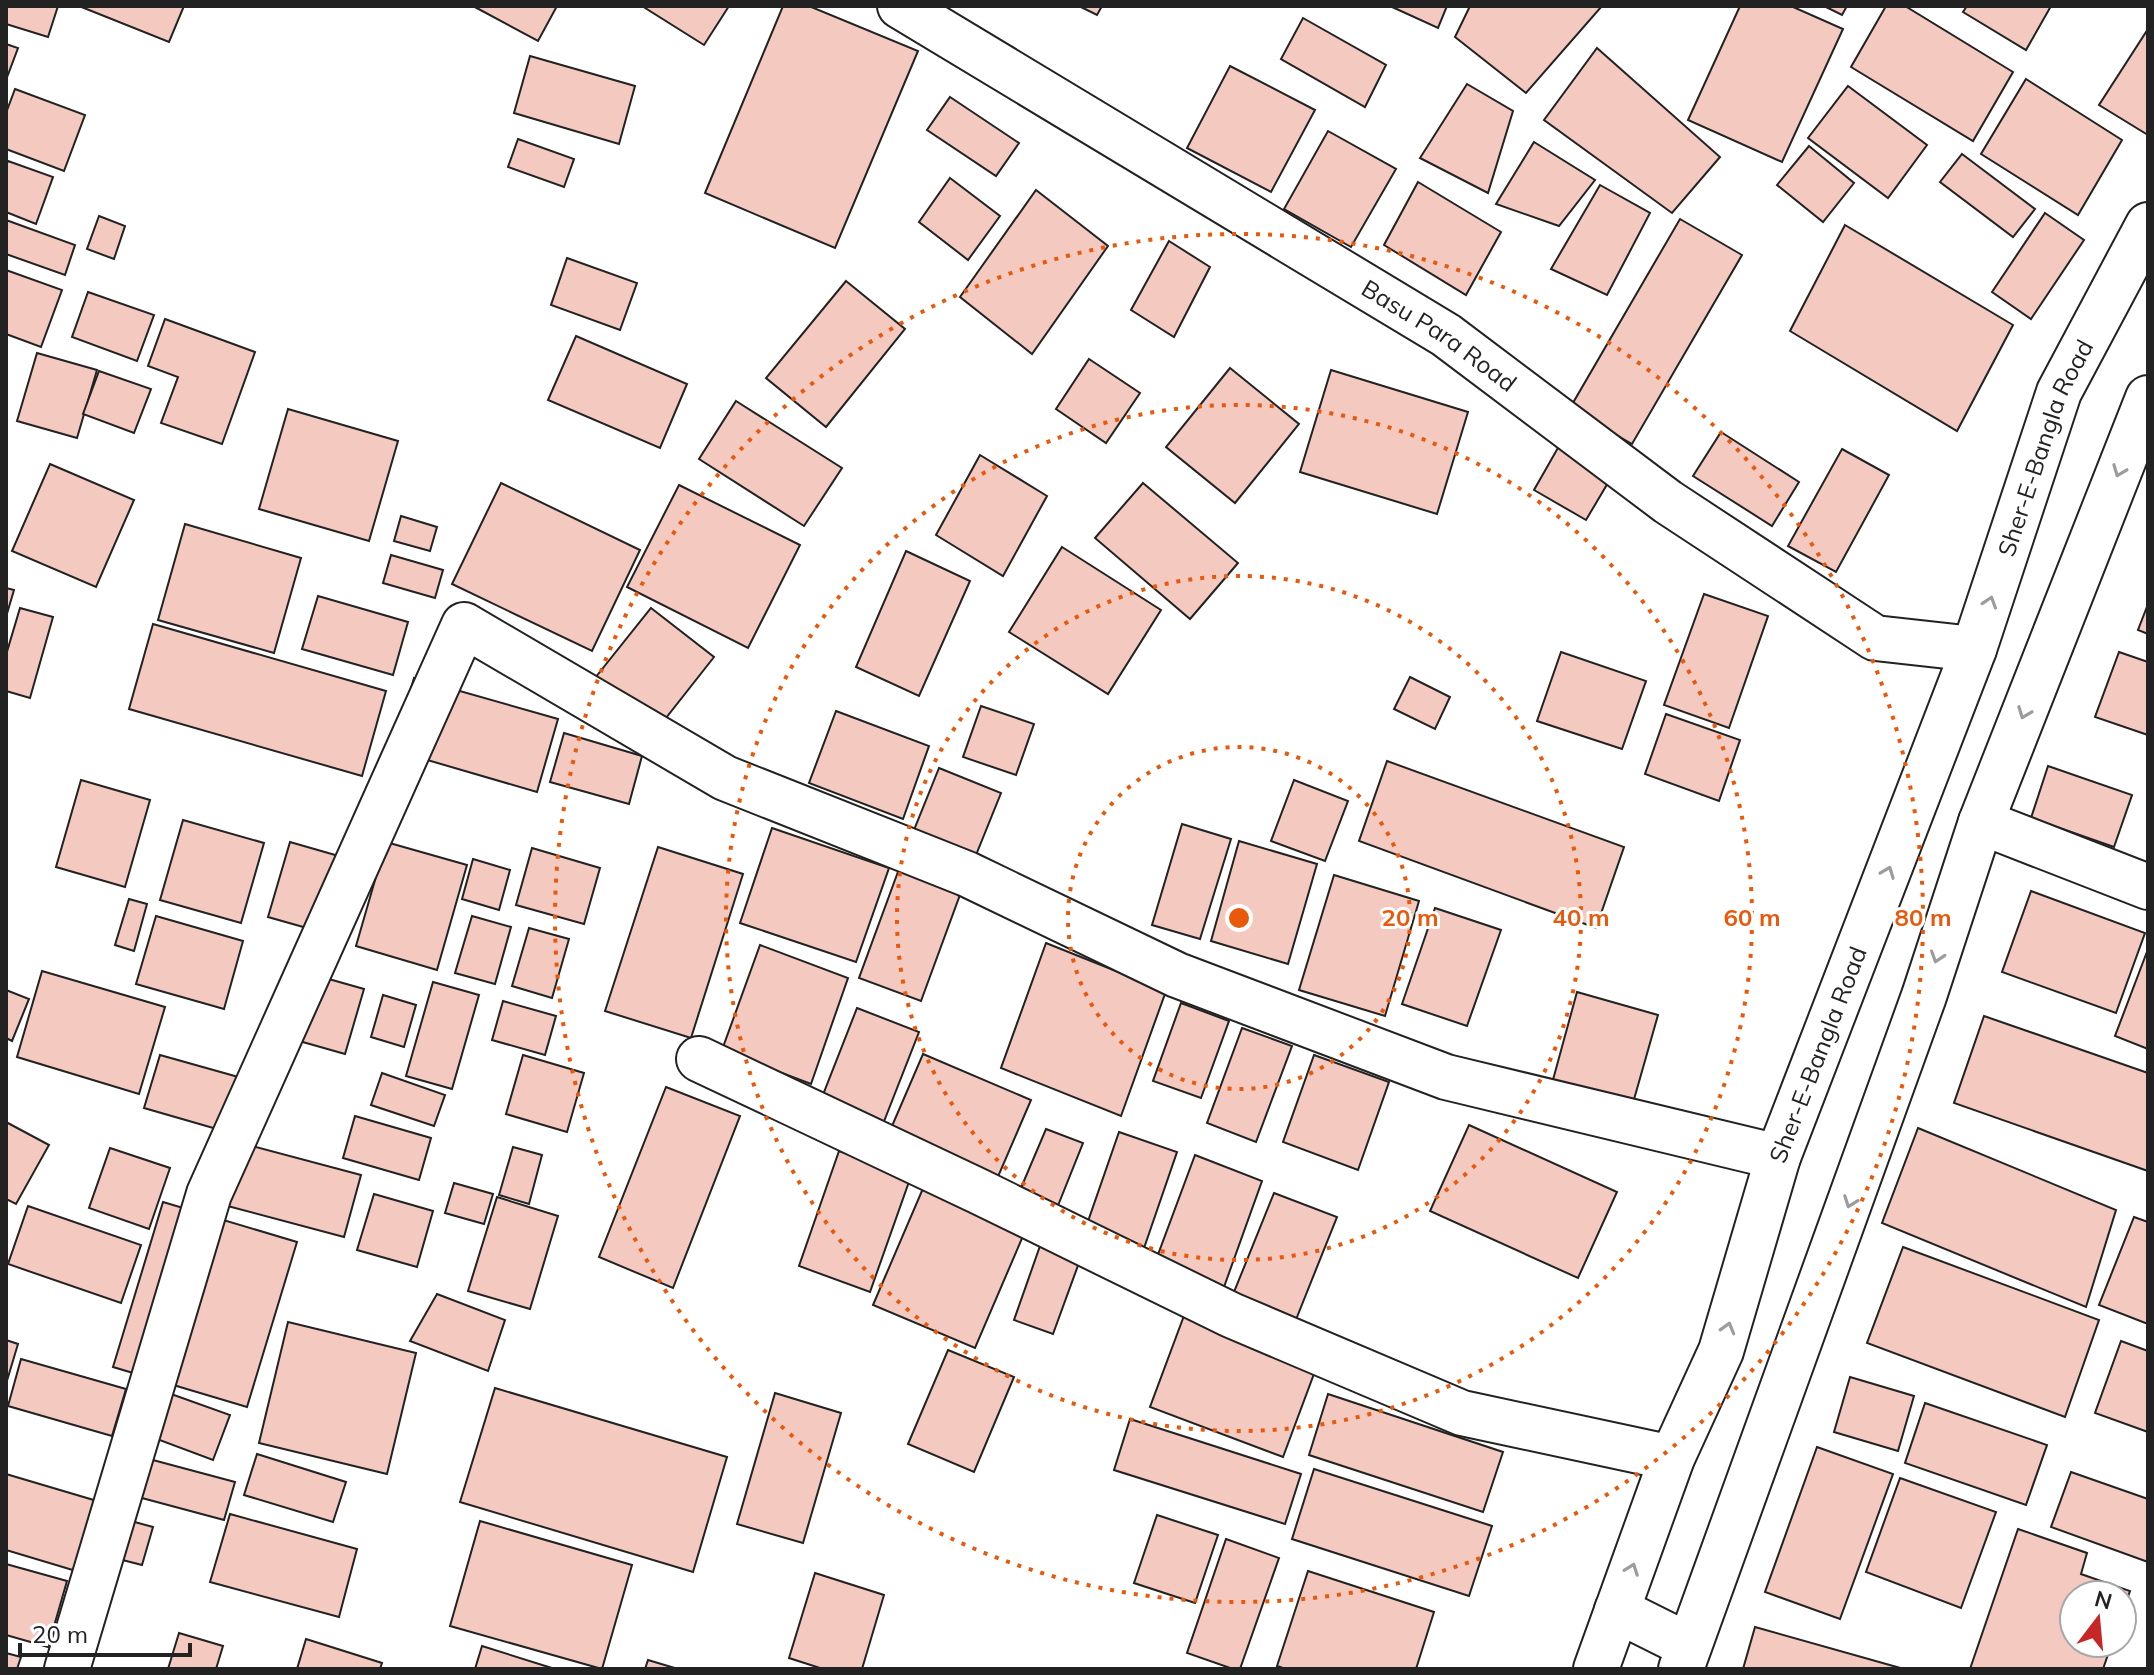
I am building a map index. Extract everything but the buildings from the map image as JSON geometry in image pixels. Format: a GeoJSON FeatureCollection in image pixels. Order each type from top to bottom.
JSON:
{"type":"FeatureCollection","features":[{"type":"Feature","properties":{"kind":"main road","name":"Basu Para Road"},"geometry":{"type":"LineString","coordinates":[[900,6],[1446,335],[1668,502],[1875,638],[1974,649]]}},
{"type":"Feature","properties":{"kind":"main road","name":"Sher-E-Bangla Road"},"geometry":{"type":"LineString","coordinates":[[1596,1669],[1672,1458],[1721,1351],[1778,1157],[1974,649],[2059,392],[2148,225]]}},
{"type":"Feature","properties":{"kind":"main road"},"geometry":{"type":"LineString","coordinates":[[1617,1610],[1685,1657],[1924,996],[1981,822],[2148,398]]}},
{"type":"Feature","properties":{"kind":"main road"},"geometry":{"type":"LineString","coordinates":[[67,1669],[209,1194],[464,625],[725,778],[967,874],[1177,975],[1446,1077],[1778,1157]]}},
{"type":"Feature","properties":{"kind":"main road"},"geometry":{"type":"LineString","coordinates":[[1981,822],[2148,887]]}},
{"type":"Feature","properties":{"kind":"main road"},"geometry":{"type":"LineString","coordinates":[[699,1059],[992,1197],[1231,1315],[1462,1413],[1672,1458]]}}]}
